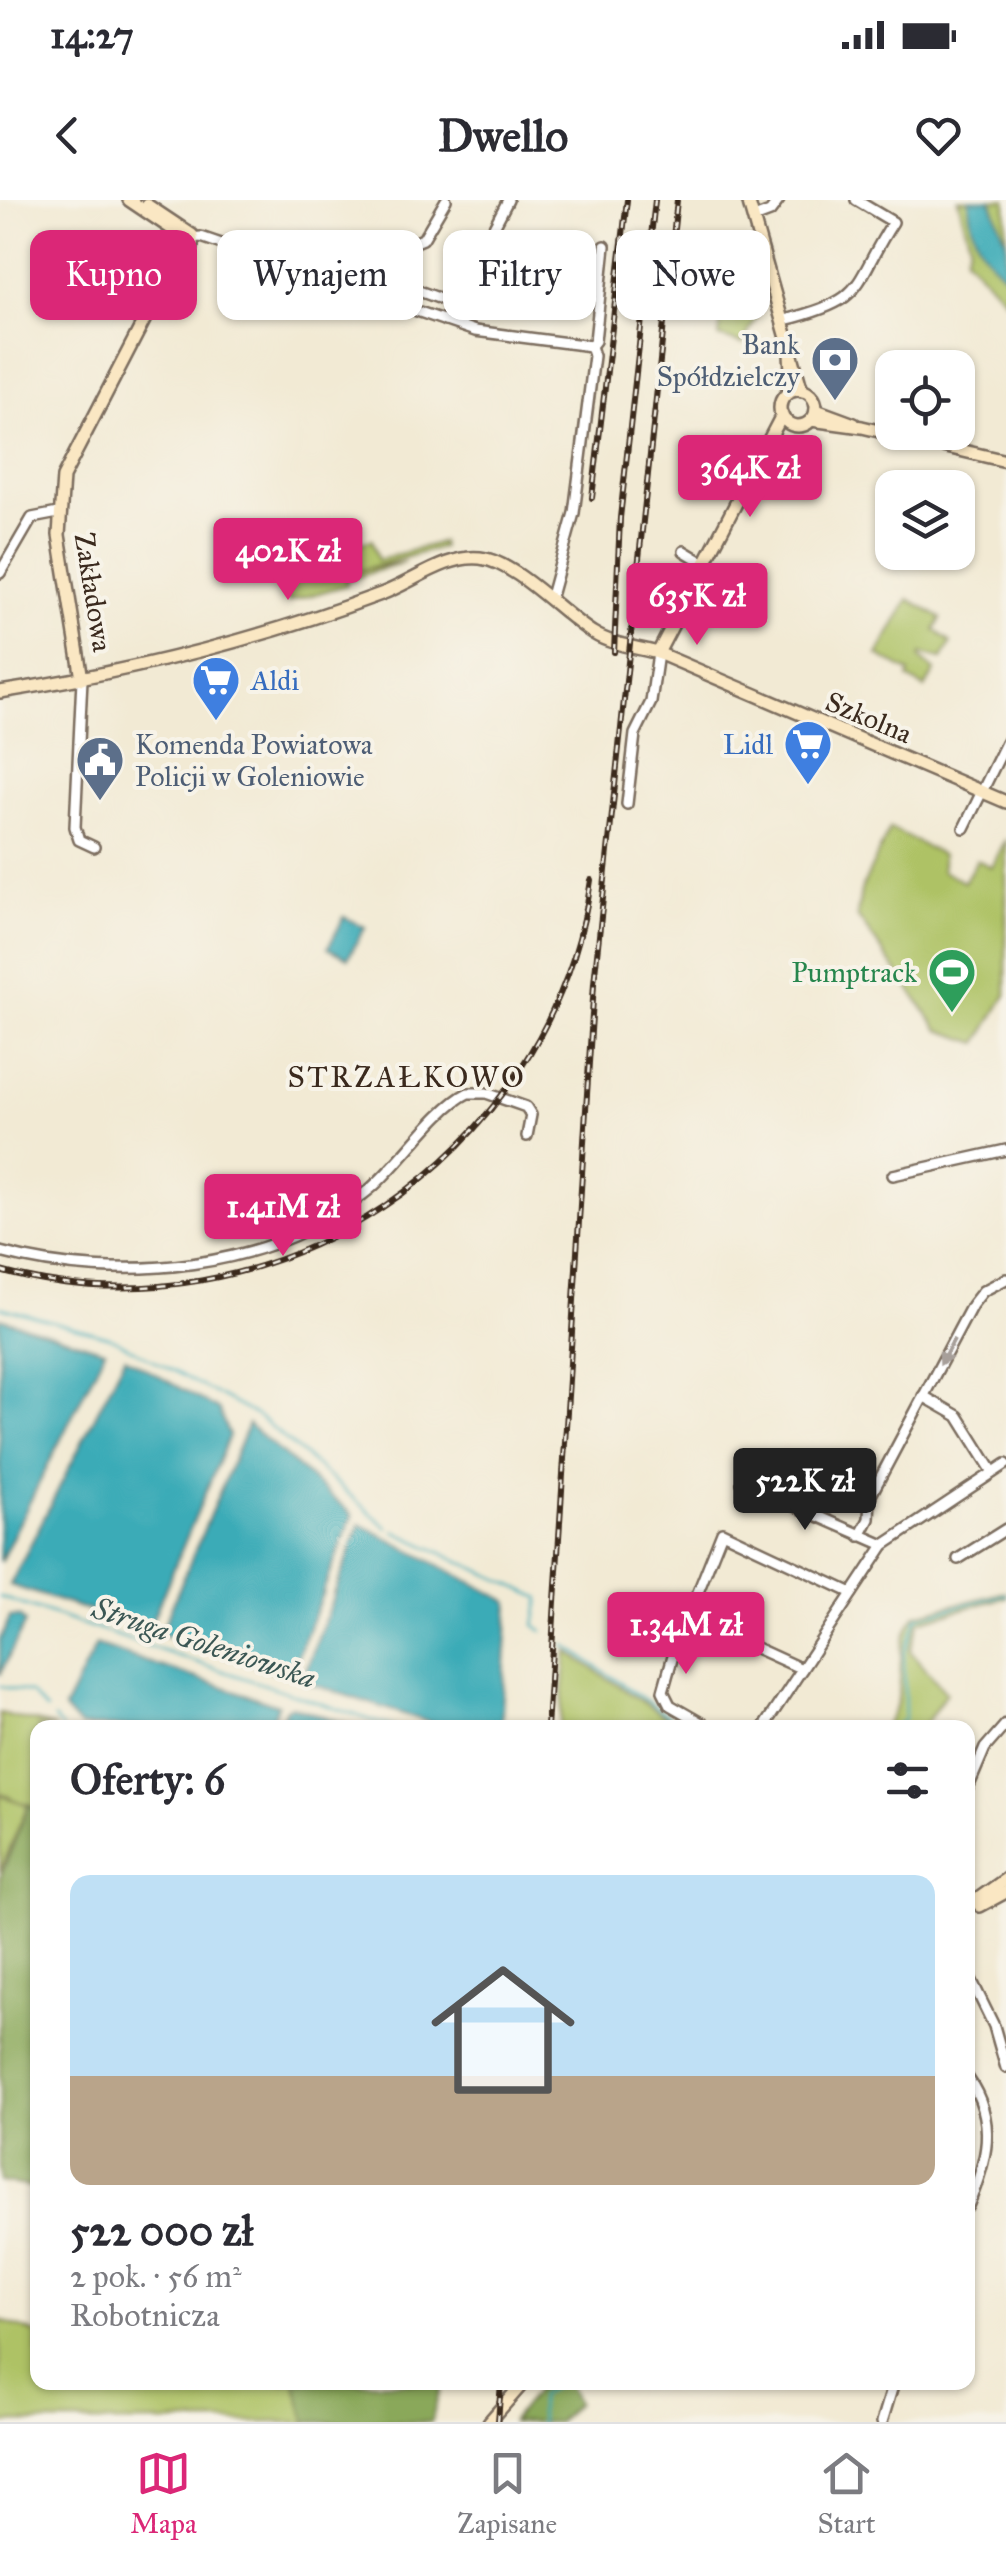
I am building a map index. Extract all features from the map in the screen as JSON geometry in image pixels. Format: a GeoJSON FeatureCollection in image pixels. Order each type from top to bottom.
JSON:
{"type":"FeatureCollection","features":[{"type":"Feature","properties":{"kind":"street"},"geometry":{"type":"LineString","coordinates":[[133,200],[176,230]]}},
{"type":"Feature","properties":{"kind":"street"},"geometry":{"type":"LineString","coordinates":[[443,300],[392,282],[387,274],[401,248],[424,238],[446,200]]}},
{"type":"Feature","properties":{"kind":"street"},"geometry":{"type":"LineString","coordinates":[[493,230],[508,200]]}},
{"type":"Feature","properties":{"kind":"street"},"geometry":{"type":"LineString","coordinates":[[748,200],[791,344],[797,391]]}},
{"type":"Feature","properties":{"kind":"street"},"geometry":{"type":"LineString","coordinates":[[754,218],[770,212],[778,200]]}},
{"type":"Feature","properties":{"kind":"street"},"geometry":{"type":"LineString","coordinates":[[784,320],[846,299],[893,222],[856,200]]}},
{"type":"Feature","properties":{"kind":"street"},"geometry":{"type":"LineString","coordinates":[[197,241],[446,322],[508,337],[591,346]]}},
{"type":"Feature","properties":{"kind":"street"},"geometry":{"type":"LineString","coordinates":[[591,346],[595,342],[605,246]]}},
{"type":"Feature","properties":{"kind":"street","name":"Zakładowa"},"geometry":{"type":"LineString","coordinates":[[82,679],[58,512],[68,460],[147,320]]}},
{"type":"Feature","properties":{"kind":"street"},"geometry":{"type":"LineString","coordinates":[[550,600],[574,513],[594,356],[591,346]]}},
{"type":"Feature","properties":{"kind":"street"},"geometry":{"type":"LineString","coordinates":[[797,391],[813,398],[814,415]]}},
{"type":"Feature","properties":{"kind":"street"},"geometry":{"type":"LineString","coordinates":[[627,804],[635,734],[651,702],[658,653],[759,458],[786,419],[782,401],[797,391]]}},
{"type":"Feature","properties":{"kind":"street"},"geometry":{"type":"LineString","coordinates":[[786,419],[801,426],[814,415]]}},
{"type":"Feature","properties":{"kind":"street"},"geometry":{"type":"LineString","coordinates":[[814,415],[1006,460]]}},
{"type":"Feature","properties":{"kind":"street","name":"Zakładowa"},"geometry":{"type":"LineString","coordinates":[[0,573],[36,516],[58,512]]}},
{"type":"Feature","properties":{"kind":"street"},"geometry":{"type":"LineString","coordinates":[[684,551],[704,563]]}},
{"type":"Feature","properties":{"kind":"street","name":"Szkolna"},"geometry":{"type":"LineString","coordinates":[[0,692],[82,679],[323,614],[466,558],[503,566],[601,637],[658,653],[1006,802]]}},
{"type":"Feature","properties":{"kind":"street"},"geometry":{"type":"LineString","coordinates":[[82,679],[75,827],[79,840],[94,847]]}},
{"type":"Feature","properties":{"kind":"street"},"geometry":{"type":"LineString","coordinates":[[964,828],[1006,743]]}},
{"type":"Feature","properties":{"kind":"street"},"geometry":{"type":"LineString","coordinates":[[0,1252],[107,1269],[192,1263],[242,1253],[317,1224],[354,1202],[468,1093],[486,1093],[526,1106],[530,1115],[527,1136]]}},
{"type":"Feature","properties":{"kind":"street"},"geometry":{"type":"LineString","coordinates":[[893,1176],[1006,1150]]}},
{"type":"Feature","properties":{"kind":"street"},"geometry":{"type":"LineString","coordinates":[[860,1536],[869,1519],[870,1497],[972,1305],[984,1291],[1006,1279]]}},
{"type":"Feature","properties":{"kind":"street"},"geometry":{"type":"LineString","coordinates":[[923,1396],[958,1416],[993,1472]]}},
{"type":"Feature","properties":{"kind":"street"},"geometry":{"type":"LineString","coordinates":[[768,1720],[884,1545],[1006,1464]]}},
{"type":"Feature","properties":{"kind":"street"},"geometry":{"type":"LineString","coordinates":[[742,1483],[884,1545]]}},
{"type":"Feature","properties":{"kind":"street"},"geometry":{"type":"LineString","coordinates":[[958,1559],[1006,1529]]}},
{"type":"Feature","properties":{"kind":"street"},"geometry":{"type":"LineString","coordinates":[[698,1720],[664,1698],[664,1684],[722,1532],[852,1594]]}},
{"type":"Feature","properties":{"kind":"street"},"geometry":{"type":"LineString","coordinates":[[688,1617],[802,1669]]}},
{"type":"Feature","properties":{"kind":"street"},"geometry":{"type":"LineString","coordinates":[[975,1772],[986,1748],[1006,1724]]}},
{"type":"Feature","properties":{"kind":"street"},"geometry":{"type":"LineString","coordinates":[[975,1903],[1006,1879]]}},
{"type":"Feature","properties":{"kind":"street"},"geometry":{"type":"LineString","coordinates":[[975,1906],[1006,1892]]}},
{"type":"Feature","properties":{"kind":"street"},"geometry":{"type":"LineString","coordinates":[[975,1988],[994,2026],[1006,2068]]}},
{"type":"Feature","properties":{"kind":"street"},"geometry":{"type":"LineString","coordinates":[[975,2091],[988,2132],[975,2188]]}},
{"type":"Feature","properties":{"kind":"street"},"geometry":{"type":"LineString","coordinates":[[489,2422],[517,2390]]}},
{"type":"Feature","properties":{"kind":"street"},"geometry":{"type":"LineString","coordinates":[[882,2422],[892,2390]]}},
{"type":"Feature","properties":{"kind":"green space"},"geometry":{"type":"Polygon","coordinates":[[[958,200],[1006,200],[1006,301],[966,257],[970,244],[958,200]]]}},
{"type":"Feature","properties":{"kind":"green space"},"geometry":{"type":"Polygon","coordinates":[[[721,320],[755,320],[743,344],[719,337],[721,320]]]}},
{"type":"Feature","properties":{"kind":"green space"},"geometry":{"type":"Polygon","coordinates":[[[372,540],[378,560],[441,542],[442,547],[358,571],[405,562],[348,580],[344,575],[347,585],[288,602],[278,565],[336,548],[343,570],[339,549],[372,540]]]}},
{"type":"Feature","properties":{"kind":"green space"},"geometry":{"type":"Polygon","coordinates":[[[909,599],[941,618],[935,630],[951,643],[942,659],[921,654],[920,658],[935,671],[925,688],[908,678],[910,673],[878,655],[909,599]]]}},
{"type":"Feature","properties":{"kind":"green space"},"geometry":{"type":"Polygon","coordinates":[[[890,828],[942,855],[942,871],[964,882],[977,860],[992,867],[1006,839],[1006,995],[978,1043],[939,1030],[857,916],[861,890],[890,828]]]}},
{"type":"Feature","properties":{"kind":"green space"},"geometry":{"type":"Polygon","coordinates":[[[1006,1592],[1006,1597],[919,1621],[910,1651],[946,1692],[928,1720],[889,1720],[898,1700],[903,1643],[916,1614],[1006,1592]]]}},
{"type":"Feature","properties":{"kind":"green space"},"geometry":{"type":"Polygon","coordinates":[[[567,1651],[670,1720],[561,1720],[567,1651]]]}},
{"type":"Feature","properties":{"kind":"green space"},"geometry":{"type":"Polygon","coordinates":[[[0,1713],[30,1721],[30,1808],[0,1792],[0,1713]]]}},
{"type":"Feature","properties":{"kind":"green space"},"geometry":{"type":"Polygon","coordinates":[[[0,1795],[28,1805],[0,1872],[0,1795]]]}},
{"type":"Feature","properties":{"kind":"green space"},"geometry":{"type":"Polygon","coordinates":[[[29,1804],[30,2187],[0,2182],[0,1878],[29,1804]]]}},
{"type":"Feature","properties":{"kind":"green space"},"geometry":{"type":"Polygon","coordinates":[[[0,2320],[30,2331],[30,2390],[297,2390],[307,2422],[0,2422],[0,2320]]]}},
{"type":"Feature","properties":{"kind":"green space"},"geometry":{"type":"Polygon","coordinates":[[[297,2390],[440,2390],[431,2422],[307,2422],[297,2390]]]}},
{"type":"Feature","properties":{"kind":"green space"},"geometry":{"type":"Polygon","coordinates":[[[536,2390],[570,2390],[576,2403],[557,2422],[511,2422],[536,2390]]]}},
{"type":"Feature","properties":{"kind":"water"},"geometry":{"type":"Polygon","coordinates":[[[969,200],[991,200],[1006,241],[1006,277],[979,243],[971,223],[969,200]]]}},
{"type":"Feature","properties":{"kind":"water"},"geometry":{"type":"Polygon","coordinates":[[[344,917],[365,927],[348,958],[328,948],[344,917]]]}},
{"type":"Feature","properties":{"kind":"water"},"geometry":{"type":"Polygon","coordinates":[[[0,1318],[105,1350],[0,1562],[0,1318]]]}},
{"type":"Feature","properties":{"kind":"water"},"geometry":{"type":"Polygon","coordinates":[[[125,1357],[219,1410],[229,1436],[148,1630],[10,1585],[125,1357]]]}},
{"type":"Feature","properties":{"kind":"water"},"geometry":{"type":"Polygon","coordinates":[[[248,1424],[353,1515],[290,1676],[160,1634],[248,1424]]]}},
{"type":"Feature","properties":{"kind":"water"},"geometry":{"type":"Polygon","coordinates":[[[360,1524],[509,1602],[501,1720],[422,1720],[302,1681],[360,1524]]]}},
{"type":"Feature","properties":{"kind":"water"},"geometry":{"type":"Polygon","coordinates":[[[10,1617],[20,1617],[25,1623],[0,1675],[0,1640],[10,1617]]]}},
{"type":"Feature","properties":{"kind":"water"},"geometry":{"type":"Polygon","coordinates":[[[96,1645],[278,1705],[273,1720],[74,1720],[64,1709],[96,1645]]]}},
{"type":"Feature","properties":{"kind":"water"},"geometry":{"type":"Polygon","coordinates":[[[292,1706],[335,1720],[281,1720],[292,1706]]]}},
{"type":"Feature","properties":{"kind":"waterway"},"geometry":{"type":"LineString","coordinates":[[0,1307],[110,1337],[261,1418],[388,1528]]}},
{"type":"Feature","properties":{"kind":"waterway"},"geometry":{"type":"LineString","coordinates":[[394,1531],[540,1598],[535,1625],[543,1631]]}},
{"type":"Feature","properties":{"kind":"waterway","name":"Struga Goleniowska"},"geometry":{"type":"LineString","coordinates":[[904,1720],[904,1654],[917,1617],[1006,1594]]}},
{"type":"Feature","properties":{"kind":"waterway","name":"Struga Goleniowska"},"geometry":{"type":"LineString","coordinates":[[0,1597],[371,1720]]}},
{"type":"Feature","properties":{"kind":"waterway"},"geometry":{"type":"LineString","coordinates":[[565,1645],[674,1720]]}},
{"type":"Feature","properties":{"kind":"waterway"},"geometry":{"type":"LineString","coordinates":[[0,1686],[30,1693],[46,1710]]}},
{"type":"Feature","properties":{"kind":"waterway"},"geometry":{"type":"LineString","coordinates":[[540,2422],[539,2396],[548,2390]]}},
{"type":"Feature","properties":{"kind":"railway"},"geometry":{"type":"LineString","coordinates":[[592,498],[627,200]]}},
{"type":"Feature","properties":{"kind":"railway"},"geometry":{"type":"LineString","coordinates":[[614,652],[620,518],[655,200]]}},
{"type":"Feature","properties":{"kind":"railway"},"geometry":{"type":"LineString","coordinates":[[548,1720],[594,983],[677,200]]}},
{"type":"Feature","properties":{"kind":"railway"},"geometry":{"type":"LineString","coordinates":[[0,1271],[102,1287],[201,1280],[296,1253],[383,1207],[459,1145],[521,1068],[566,979],[591,880]]}},
{"type":"Feature","properties":{"kind":"railway"},"geometry":{"type":"LineString","coordinates":[[498,2422],[500,2390]]}},
{"type":"Feature","properties":{"kind":"place","name":"Bank Spółdzielczy"},"geometry":{"type":"Point","coordinates":[835,402]}},
{"type":"Feature","properties":{"kind":"place","name":"Aldi"},"geometry":{"type":"Point","coordinates":[216,722]}},
{"type":"Feature","properties":{"kind":"place","name":"Lidl"},"geometry":{"type":"Point","coordinates":[808,786]}},
{"type":"Feature","properties":{"kind":"place","name":"Komenda Powiatowa Policji w Goleniowie"},"geometry":{"type":"Point","coordinates":[100,802]}},
{"type":"Feature","properties":{"kind":"place","name":"Pumptrack"},"geometry":{"type":"Point","coordinates":[952,1014]}},
{"type":"Feature","properties":{"kind":"district","name":"STRZAŁKOWO"},"geometry":{"type":"Point","coordinates":[407,1077]}}]}
